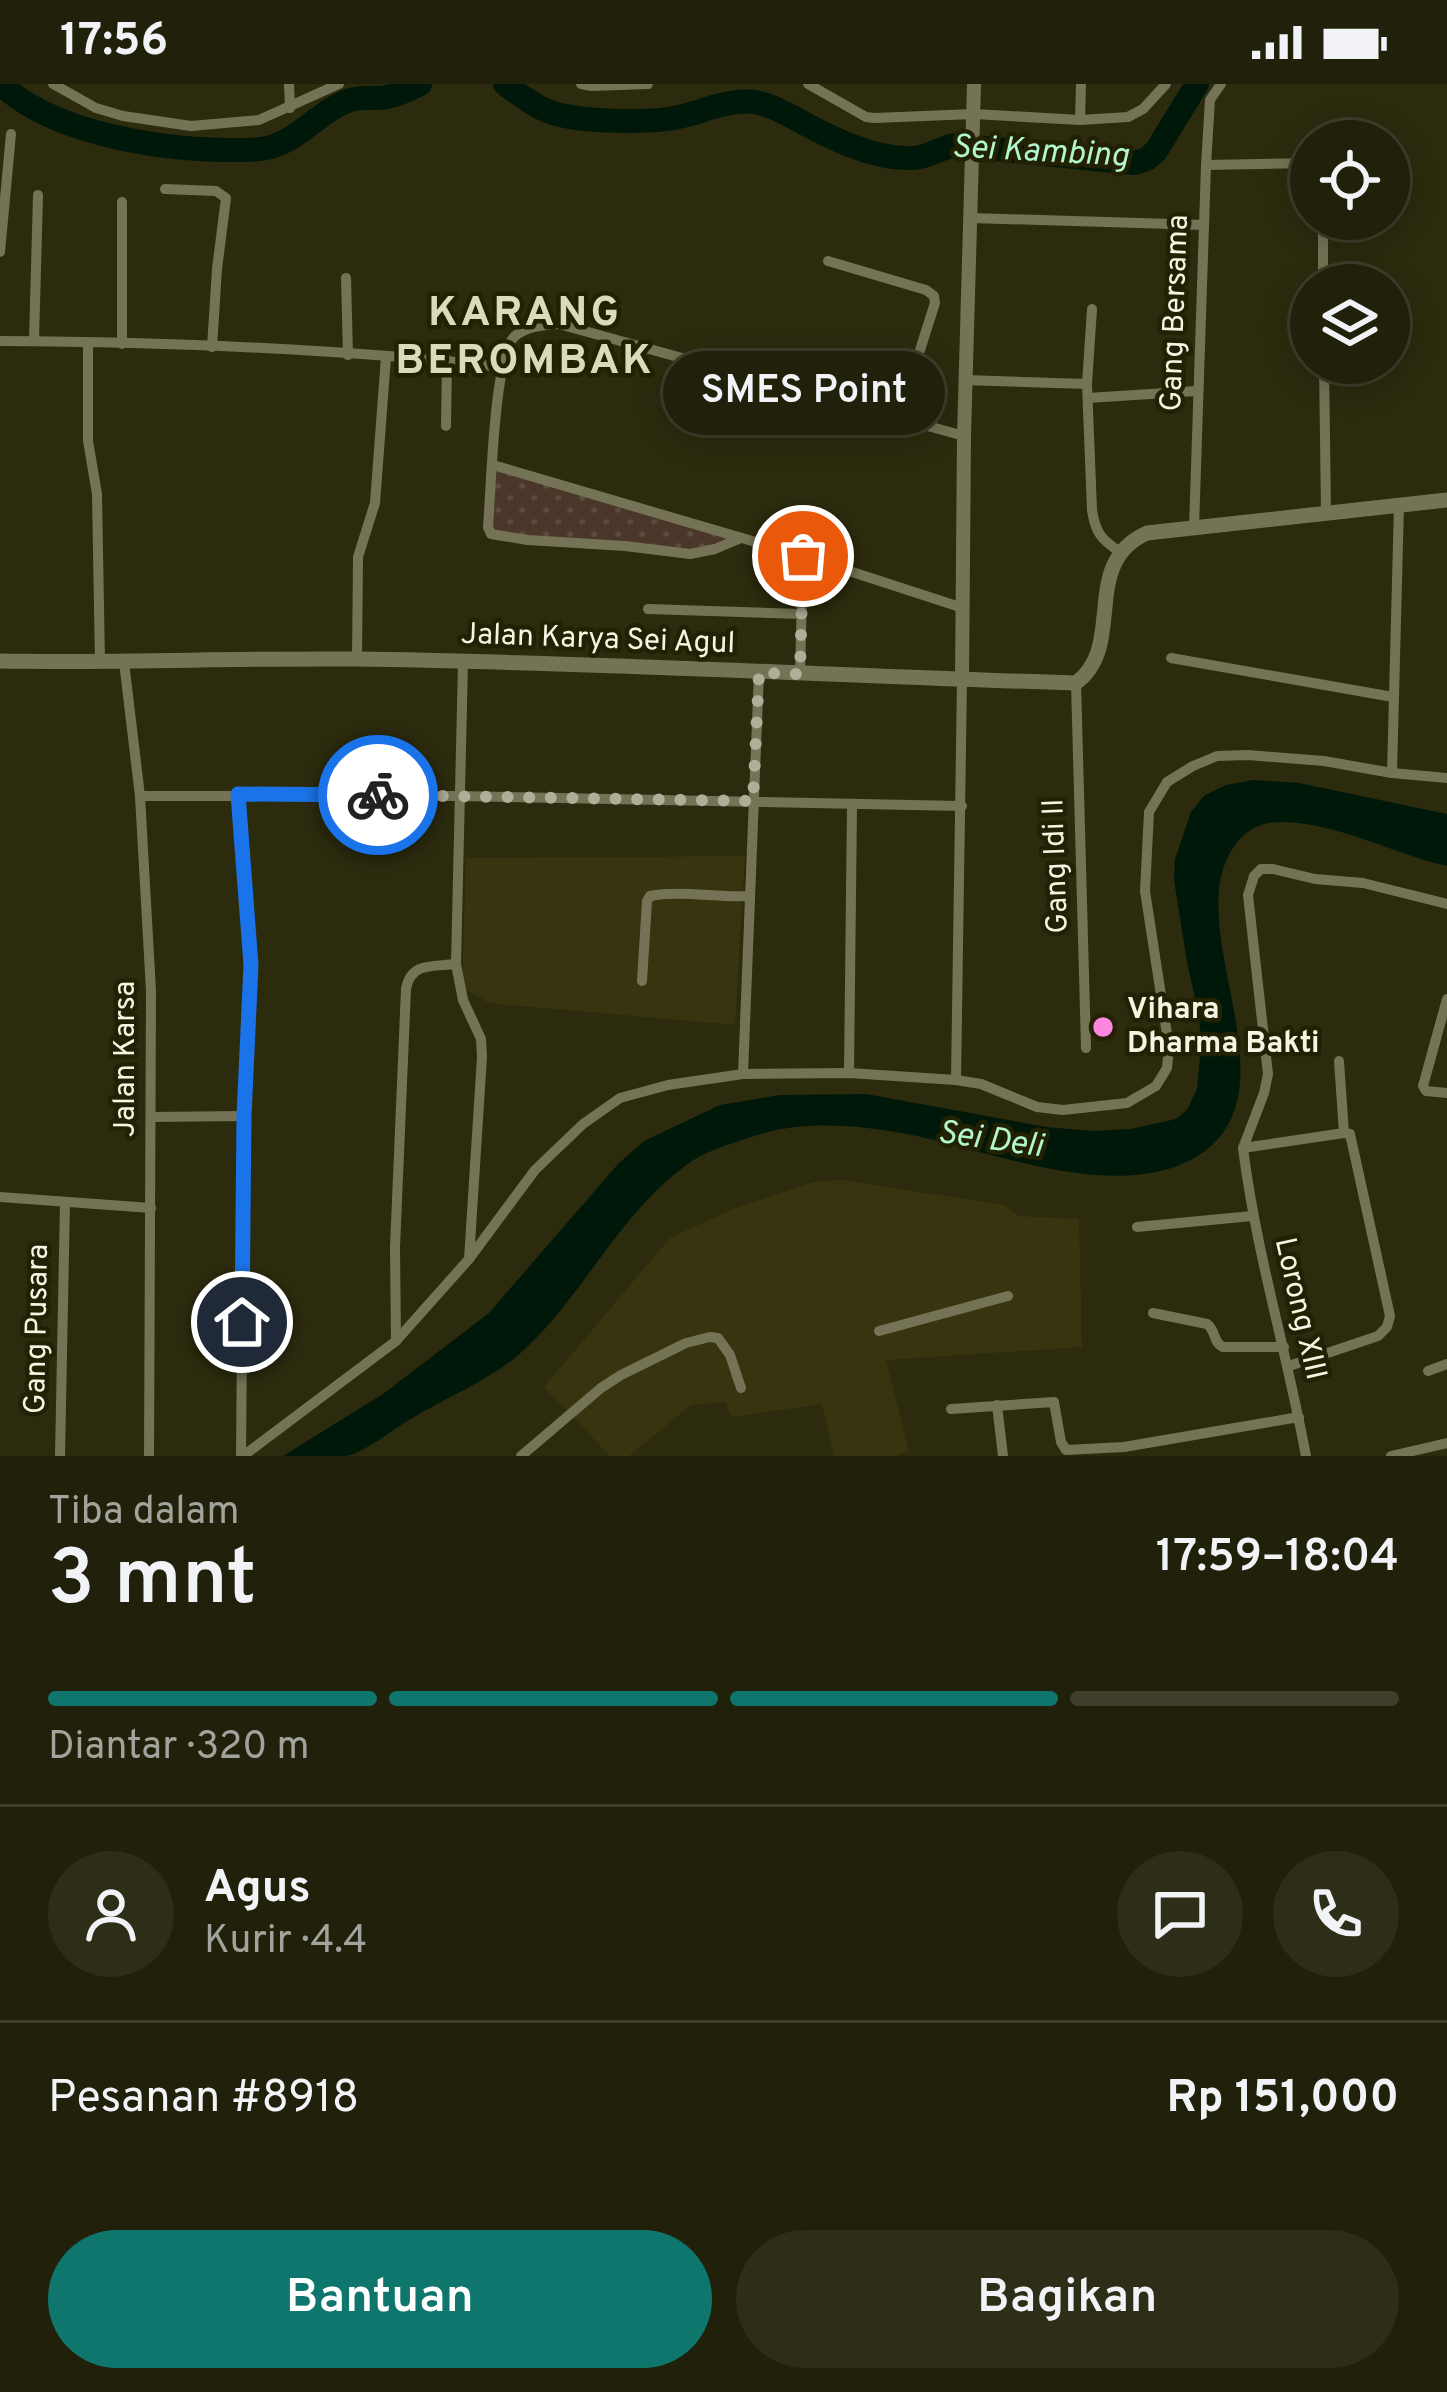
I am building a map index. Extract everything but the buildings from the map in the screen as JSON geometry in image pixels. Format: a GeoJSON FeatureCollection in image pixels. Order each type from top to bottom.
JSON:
{"type":"FeatureCollection","features":[{"type":"Feature","properties":{"kind":"main road"},"geometry":{"type":"LineString","coordinates":[[1076,683],[1089,674],[1094,662],[1110,574],[1119,551],[1131,540],[1147,533],[1447,500]]}},
{"type":"Feature","properties":{"kind":"main road","name":"Jalan Karya Sei Agul"},"geometry":{"type":"LineString","coordinates":[[0,661],[357,659],[1076,683]]}},
{"type":"Feature","properties":{"kind":"street"},"geometry":{"type":"LineString","coordinates":[[53,84],[96,108],[191,125],[259,120],[339,84]]}},
{"type":"Feature","properties":{"kind":"street"},"geometry":{"type":"LineString","coordinates":[[289,84],[290,107]]}},
{"type":"Feature","properties":{"kind":"street"},"geometry":{"type":"LineString","coordinates":[[588,85],[648,84]]}},
{"type":"Feature","properties":{"kind":"street"},"geometry":{"type":"LineString","coordinates":[[808,84],[866,117],[1080,121],[1128,117],[1143,109],[1166,84]]}},
{"type":"Feature","properties":{"kind":"street"},"geometry":{"type":"LineString","coordinates":[[956,1080],[965,380],[974,84]]}},
{"type":"Feature","properties":{"kind":"street"},"geometry":{"type":"LineString","coordinates":[[1080,121],[1081,84]]}},
{"type":"Feature","properties":{"kind":"street","name":"Gang Bersama"},"geometry":{"type":"LineString","coordinates":[[1194,528],[1206,165],[1210,100],[1221,84]]}},
{"type":"Feature","properties":{"kind":"street"},"geometry":{"type":"LineString","coordinates":[[0,252],[10,134]]}},
{"type":"Feature","properties":{"kind":"street"},"geometry":{"type":"LineString","coordinates":[[1206,165],[1290,164]]}},
{"type":"Feature","properties":{"kind":"street"},"geometry":{"type":"LineString","coordinates":[[165,188],[216,190],[226,198],[212,346]]}},
{"type":"Feature","properties":{"kind":"street"},"geometry":{"type":"LineString","coordinates":[[34,341],[38,195]]}},
{"type":"Feature","properties":{"kind":"street"},"geometry":{"type":"LineString","coordinates":[[122,202],[122,344]]}},
{"type":"Feature","properties":{"kind":"street"},"geometry":{"type":"LineString","coordinates":[[971,218],[1204,225]]}},
{"type":"Feature","properties":{"kind":"street"},"geometry":{"type":"LineString","coordinates":[[828,261],[934,296],[898,418]]}},
{"type":"Feature","properties":{"kind":"street"},"geometry":{"type":"LineString","coordinates":[[346,278],[349,355]]}},
{"type":"Feature","properties":{"kind":"street"},"geometry":{"type":"LineString","coordinates":[[1092,309],[1087,391],[1094,527],[1103,542],[1119,551]]}},
{"type":"Feature","properties":{"kind":"street"},"geometry":{"type":"LineString","coordinates":[[741,538],[690,554],[491,534],[502,367],[516,335],[536,326],[560,324],[964,436]]}},
{"type":"Feature","properties":{"kind":"street"},"geometry":{"type":"LineString","coordinates":[[0,341],[212,346],[502,367]]}},
{"type":"Feature","properties":{"kind":"street"},"geometry":{"type":"LineString","coordinates":[[88,343],[88,441],[98,494],[100,663]]}},
{"type":"Feature","properties":{"kind":"street"},"geometry":{"type":"LineString","coordinates":[[357,659],[358,557],[375,503],[386,357]]}},
{"type":"Feature","properties":{"kind":"street"},"geometry":{"type":"LineString","coordinates":[[446,426],[447,361]]}},
{"type":"Feature","properties":{"kind":"street"},"geometry":{"type":"LineString","coordinates":[[965,380],[1087,391],[1197,391]]}},
{"type":"Feature","properties":{"kind":"street"},"geometry":{"type":"LineString","coordinates":[[1324,384],[1326,513]]}},
{"type":"Feature","properties":{"kind":"street"},"geometry":{"type":"LineString","coordinates":[[493,465],[963,608]]}},
{"type":"Feature","properties":{"kind":"street"},"geometry":{"type":"LineString","coordinates":[[1391,773],[1399,505]]}},
{"type":"Feature","properties":{"kind":"street"},"geometry":{"type":"LineString","coordinates":[[800,674],[803,556]]}},
{"type":"Feature","properties":{"kind":"street"},"geometry":{"type":"LineString","coordinates":[[648,608],[802,614]]}},
{"type":"Feature","properties":{"kind":"street"},"geometry":{"type":"LineString","coordinates":[[1171,658],[1393,697]]}},
{"type":"Feature","properties":{"kind":"street","name":"Jalan Karsa"},"geometry":{"type":"LineString","coordinates":[[124,662],[140,796],[151,991],[149,1456]]}},
{"type":"Feature","properties":{"kind":"street"},"geometry":{"type":"LineString","coordinates":[[463,662],[456,964],[464,1000],[481,1039],[482,1057],[469,1259]]}},
{"type":"Feature","properties":{"kind":"street"},"geometry":{"type":"LineString","coordinates":[[742,1074],[759,673]]}},
{"type":"Feature","properties":{"kind":"street","name":"Gang Idi II"},"geometry":{"type":"LineString","coordinates":[[1076,683],[1086,1048]]}},
{"type":"Feature","properties":{"kind":"street"},"geometry":{"type":"LineString","coordinates":[[242,1456],[395,1341],[469,1259],[535,1170],[583,1124],[620,1098],[742,1074],[849,1073],[956,1080],[981,1084],[1049,1109],[1126,1103],[1156,1086],[1167,1068],[1169,1047],[1145,891],[1149,812],[1167,782],[1193,766],[1217,756],[1248,755],[1447,778]]}},
{"type":"Feature","properties":{"kind":"street"},"geometry":{"type":"LineString","coordinates":[[238,794],[251,965],[244,1116],[242,1456]]}},
{"type":"Feature","properties":{"kind":"street"},"geometry":{"type":"LineString","coordinates":[[140,796],[459,796],[962,806]]}},
{"type":"Feature","properties":{"kind":"street"},"geometry":{"type":"LineString","coordinates":[[849,1073],[852,805]]}},
{"type":"Feature","properties":{"kind":"street"},"geometry":{"type":"LineString","coordinates":[[1252,1216],[1243,1148],[1268,1074],[1248,895],[1254,876],[1262,869],[1273,869],[1363,883],[1447,904]]}},
{"type":"Feature","properties":{"kind":"street"},"geometry":{"type":"LineString","coordinates":[[642,981],[650,896],[749,896]]}},
{"type":"Feature","properties":{"kind":"street"},"geometry":{"type":"LineString","coordinates":[[395,1341],[394,1247],[406,989],[414,970],[456,964]]}},
{"type":"Feature","properties":{"kind":"street"},"geometry":{"type":"LineString","coordinates":[[1447,999],[1423,1085],[1426,1091],[1447,1093]]}},
{"type":"Feature","properties":{"kind":"street"},"geometry":{"type":"LineString","coordinates":[[1339,1061],[1344,1132]]}},
{"type":"Feature","properties":{"kind":"street"},"geometry":{"type":"LineString","coordinates":[[151,1117],[244,1116]]}},
{"type":"Feature","properties":{"kind":"street"},"geometry":{"type":"LineString","coordinates":[[1243,1148],[1350,1134],[1390,1316],[1378,1336],[1289,1366]]}},
{"type":"Feature","properties":{"kind":"street"},"geometry":{"type":"LineString","coordinates":[[0,1197],[151,1208]]}},
{"type":"Feature","properties":{"kind":"street","name":"Gang Pusara"},"geometry":{"type":"LineString","coordinates":[[60,1456],[65,1202]]}},
{"type":"Feature","properties":{"kind":"street","name":"Lorong XIII"},"geometry":{"type":"LineString","coordinates":[[1137,1227],[1252,1216],[1306,1456]]}},
{"type":"Feature","properties":{"kind":"street"},"geometry":{"type":"LineString","coordinates":[[879,1331],[1008,1296]]}},
{"type":"Feature","properties":{"kind":"street"},"geometry":{"type":"LineString","coordinates":[[1153,1313],[1207,1324],[1223,1347],[1284,1347]]}},
{"type":"Feature","properties":{"kind":"street"},"geometry":{"type":"LineString","coordinates":[[521,1456],[601,1388],[686,1343],[718,1338],[730,1355],[741,1388]]}},
{"type":"Feature","properties":{"kind":"street"},"geometry":{"type":"LineString","coordinates":[[1427,1371],[1447,1364]]}},
{"type":"Feature","properties":{"kind":"street"},"geometry":{"type":"LineString","coordinates":[[950,1409],[1054,1402],[1066,1450],[1124,1447],[1299,1417]]}},
{"type":"Feature","properties":{"kind":"street"},"geometry":{"type":"LineString","coordinates":[[998,1405],[1003,1456]]}},
{"type":"Feature","properties":{"kind":"street"},"geometry":{"type":"LineString","coordinates":[[1391,1456],[1447,1443]]}},
{"type":"Feature","properties":{"kind":"shaded area"},"geometry":{"type":"Polygon","coordinates":[[[494,467],[735,538],[701,551],[492,533],[494,467]]]}},
{"type":"Feature","properties":{"kind":"shaded area"},"geometry":{"type":"Polygon","coordinates":[[[745,856],[735,1025],[489,1003],[462,987],[466,858],[745,856]]]}},
{"type":"Feature","properties":{"kind":"shaded area"},"geometry":{"type":"Polygon","coordinates":[[[841,1180],[1005,1205],[1018,1216],[1079,1219],[1082,1347],[886,1360],[909,1450],[896,1456],[834,1456],[822,1404],[731,1417],[726,1402],[691,1405],[629,1456],[610,1456],[544,1387],[670,1238],[735,1208],[814,1182],[841,1180]]]}},
{"type":"Feature","properties":{"kind":"water","name":"Sei Deli"},"geometry":{"type":"Polygon","coordinates":[[[1253,780],[1299,783],[1447,814],[1447,866],[1302,823],[1264,824],[1241,838],[1223,871],[1218,910],[1239,1043],[1240,1085],[1229,1123],[1202,1153],[1171,1168],[1136,1175],[1098,1175],[852,1126],[770,1131],[708,1153],[663,1184],[556,1316],[499,1369],[353,1454],[283,1456],[383,1394],[489,1313],[618,1164],[644,1141],[720,1105],[780,1095],[866,1094],[1092,1131],[1176,1119],[1187,1110],[1197,1089],[1201,1045],[1174,880],[1175,859],[1191,812],[1205,795],[1253,780]]]}},
{"type":"Feature","properties":{"kind":"waterway","name":"Sei Kambing"},"geometry":{"type":"LineString","coordinates":[[1,84],[48,115],[107,135],[169,146],[243,150],[282,143],[350,100],[388,97],[420,84]]}},
{"type":"Feature","properties":{"kind":"waterway","name":"Sei Kambing"},"geometry":{"type":"LineString","coordinates":[[505,84],[546,110],[618,121],[683,116],[755,102],[868,152],[898,158],[918,158],[956,145],[1134,163],[1156,151],[1197,84]]}},
{"type":"Feature","properties":{"kind":"way so far"},"geometry":{"type":"LineString","coordinates":[[378,795],[753,801],[759,673],[800,674],[803,556]]}},
{"type":"Feature","properties":{"kind":"place","name":"SMES Point"},"geometry":{"type":"Point","coordinates":[803,556]}},
{"type":"Feature","properties":{"kind":"place","name":"Vihara Dharma Bakti"},"geometry":{"type":"Point","coordinates":[1103,1027]}},
{"type":"Feature","properties":{"kind":"district","name":"KARANG BEROMBAK"},"geometry":{"type":"Point","coordinates":[525,338]}},
{"type":"Feature","properties":{"kind":"route"},"geometry":{"type":"LineString","coordinates":[[242,1322],[251,965],[238,794],[378,795]]}}]}
